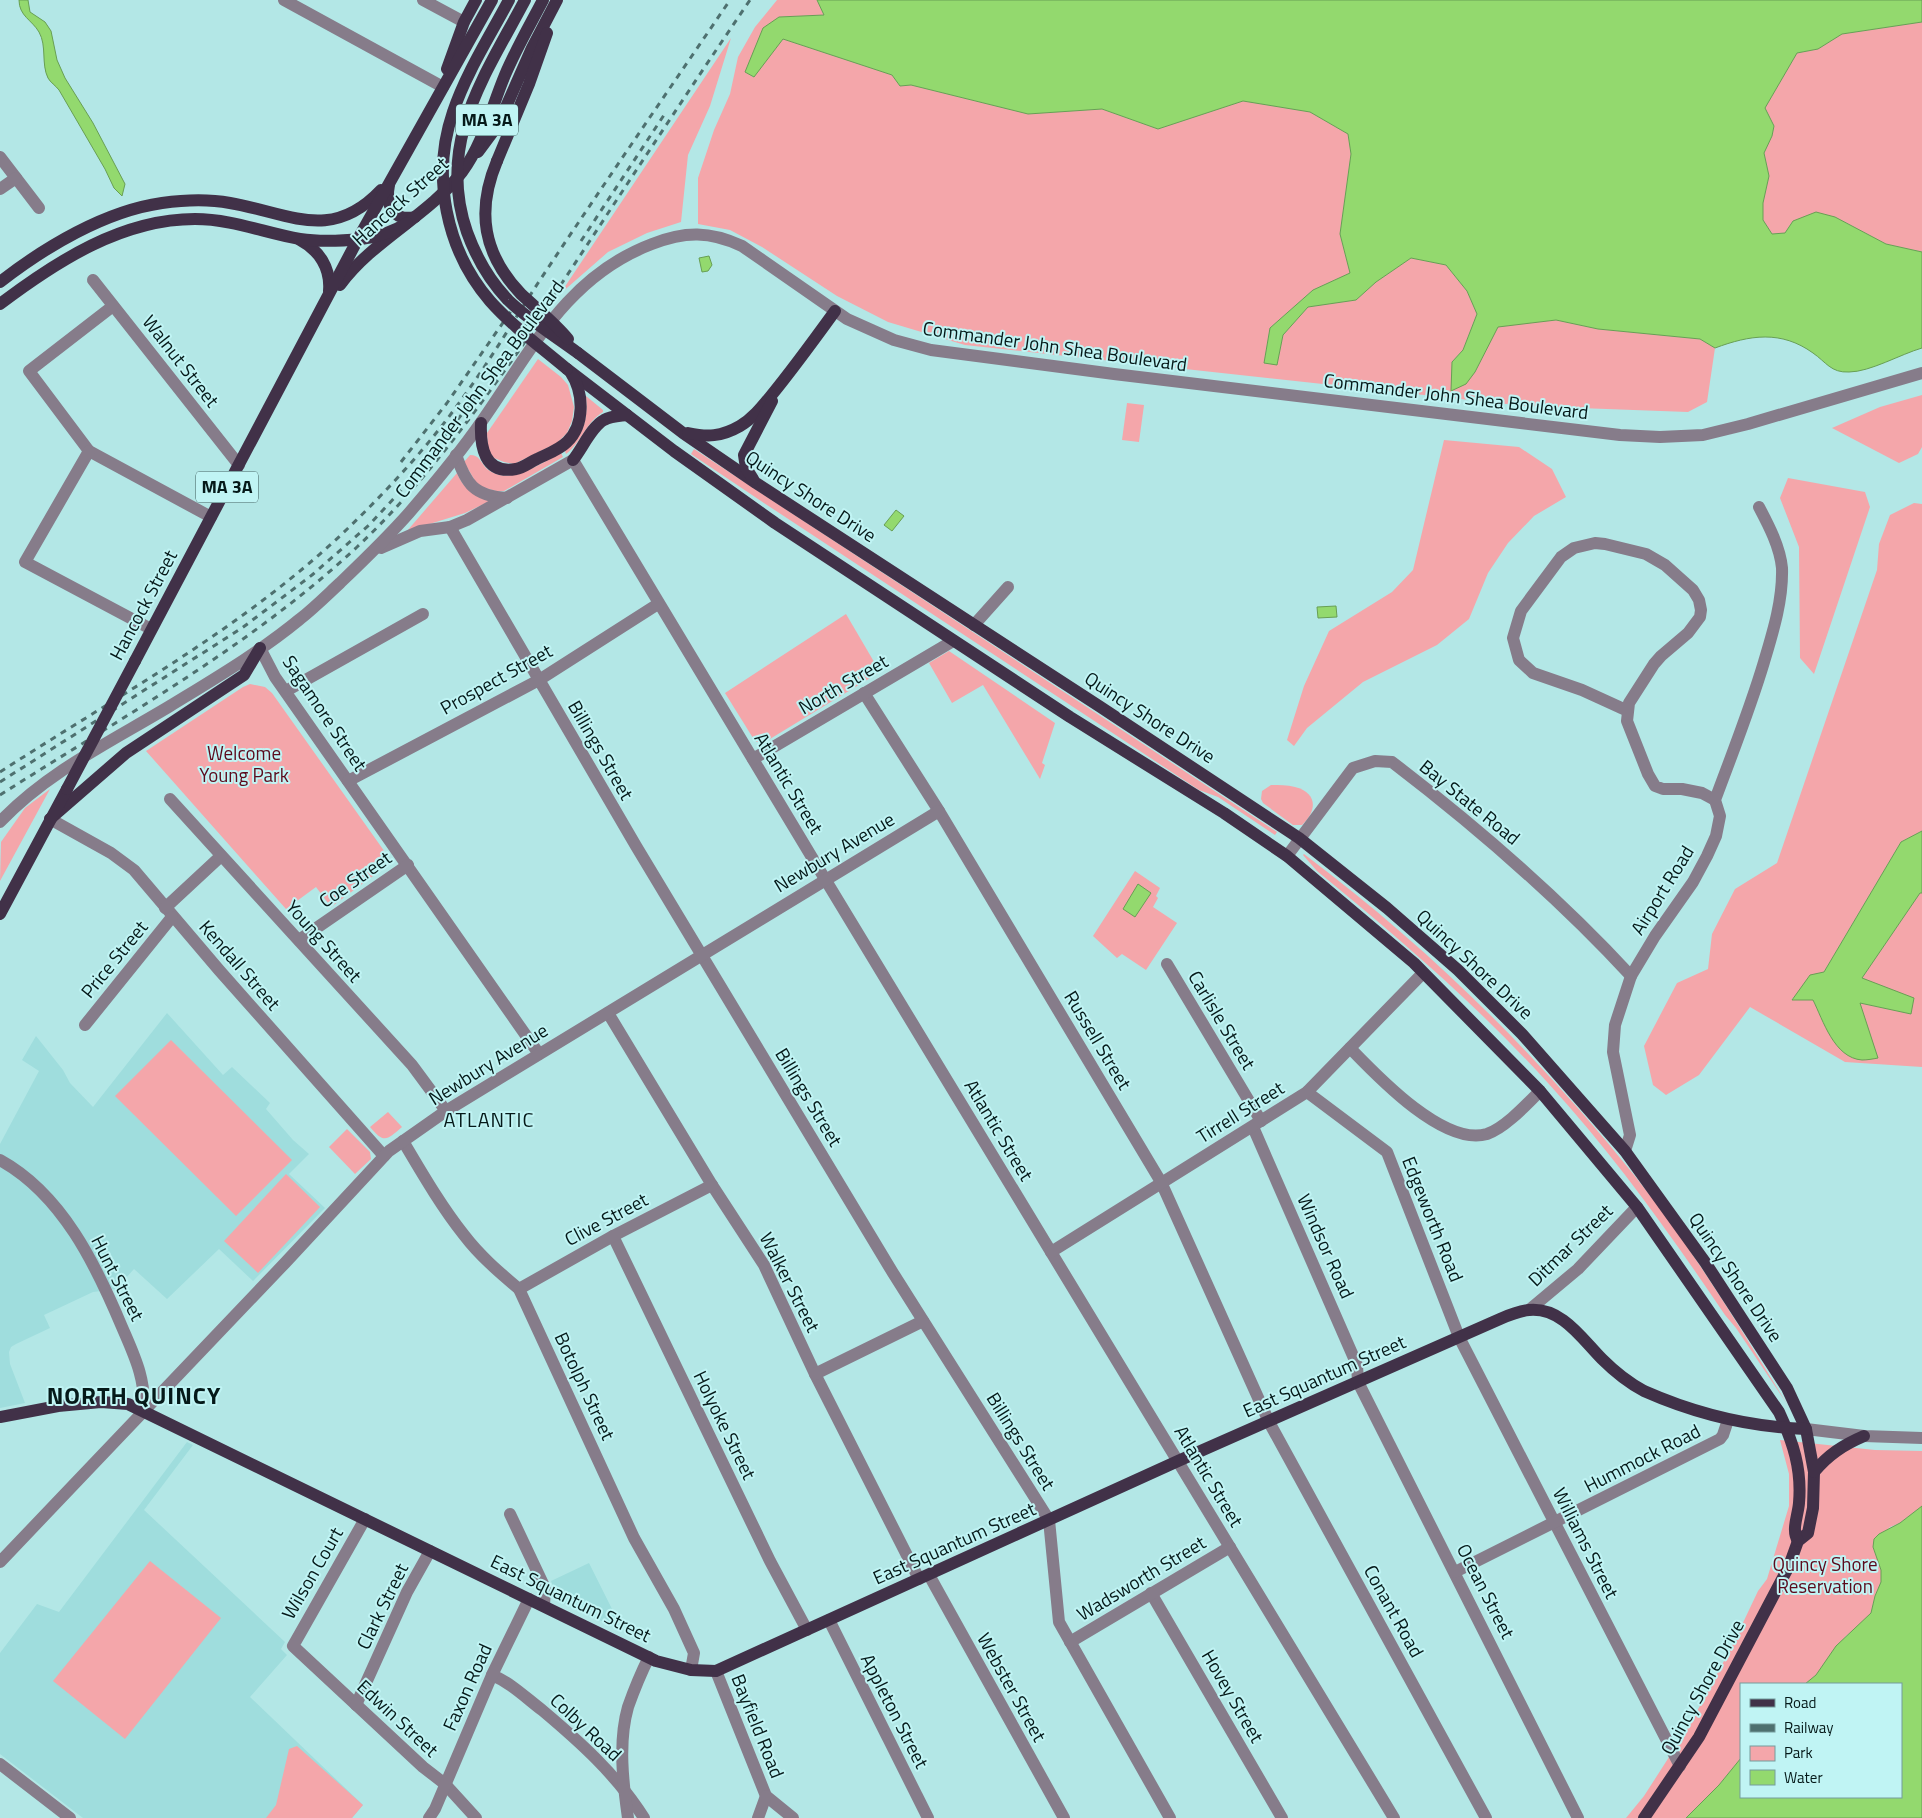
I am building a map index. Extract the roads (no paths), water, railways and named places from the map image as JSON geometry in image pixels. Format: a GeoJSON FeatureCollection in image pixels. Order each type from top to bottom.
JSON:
{"type":"FeatureCollection","features":[{"type":"Feature","properties":{"kind":"main road"},"geometry":{"type":"LineString","coordinates":[[443,87],[450,59],[464,22],[476,0]]}},
{"type":"Feature","properties":{"kind":"main road","name":"Hancock Street"},"geometry":{"type":"LineString","coordinates":[[0,914],[328,294],[492,0]]}},
{"type":"Feature","properties":{"kind":"main road","name":"Quincy Shore Drive"},"geometry":{"type":"LineString","coordinates":[[509,0],[461,91],[451,119],[444,156],[443,186],[450,224],[459,251],[484,293],[513,324],[674,451],[775,523],[953,641],[1224,813],[1287,856],[1423,973],[1540,1091],[1637,1207],[1779,1412],[1795,1450],[1799,1468],[1800,1488],[1794,1531],[1798,1542]]}},
{"type":"Feature","properties":{"kind":"main road","name":"Quincy Shore Drive"},"geometry":{"type":"LineString","coordinates":[[525,0],[478,89],[462,132],[458,158],[459,202],[472,246],[495,285],[522,312],[756,484],[1299,838],[1387,908],[1458,970],[1522,1034],[1625,1151],[1705,1262],[1787,1388],[1806,1430],[1814,1472],[1811,1519],[1808,1533],[1798,1542],[1789,1566],[1699,1737],[1644,1818]]}},
{"type":"Feature","properties":{"kind":"main road","name":"Hancock Street"},"geometry":{"type":"LineString","coordinates":[[319,312],[348,274],[439,196],[467,165],[506,72],[543,0]]}},
{"type":"Feature","properties":{"kind":"main road"},"geometry":{"type":"LineString","coordinates":[[558,0],[529,84],[489,180],[485,206],[487,234],[492,251],[510,281],[556,325],[578,353]]}},
{"type":"Feature","properties":{"kind":"main road"},"geometry":{"type":"LineString","coordinates":[[467,165],[498,125],[532,48],[558,0]]}},
{"type":"Feature","properties":{"kind":"main road"},"geometry":{"type":"LineString","coordinates":[[390,180],[388,201],[392,212],[400,217],[411,220]]}},
{"type":"Feature","properties":{"kind":"main road"},"geometry":{"type":"LineString","coordinates":[[0,282],[68,237],[109,218],[140,207],[175,202],[220,201],[296,219],[319,221],[341,216],[360,208],[390,180]]}},
{"type":"Feature","properties":{"kind":"main road"},"geometry":{"type":"LineString","coordinates":[[0,304],[43,274],[89,247],[122,232],[147,225],[184,219],[212,219],[237,223],[288,236],[327,241],[358,239],[388,233],[411,220]]}},
{"type":"Feature","properties":{"kind":"main road"},"geometry":{"type":"LineString","coordinates":[[288,236],[305,243],[319,255],[328,274],[328,294]]}},
{"type":"Feature","properties":{"kind":"main road"},"geometry":{"type":"LineString","coordinates":[[683,432],[707,437],[726,433],[753,417],[835,311]]}},
{"type":"Feature","properties":{"kind":"main road"},"geometry":{"type":"LineString","coordinates":[[481,423],[480,440],[483,452],[490,464],[501,469],[516,469],[560,447],[576,430],[580,416],[578,388],[567,368]]}},
{"type":"Feature","properties":{"kind":"main road"},"geometry":{"type":"LineString","coordinates":[[756,484],[746,468],[744,455],[781,383]]}},
{"type":"Feature","properties":{"kind":"main road"},"geometry":{"type":"LineString","coordinates":[[573,460],[597,424],[604,419],[627,415]]}},
{"type":"Feature","properties":{"kind":"main road"},"geometry":{"type":"LineString","coordinates":[[50,820],[126,753],[244,675],[260,648]]}},
{"type":"Feature","properties":{"kind":"main road"},"geometry":{"type":"LineString","coordinates":[[1529,1310],[1543,1312],[1563,1320],[1613,1369],[1629,1382],[1644,1390],[1728,1420],[1806,1430]]}},
{"type":"Feature","properties":{"kind":"main road","name":"East Squantum Street"},"geometry":{"type":"LineString","coordinates":[[0,1417],[58,1406],[101,1402],[128,1404],[662,1663],[691,1670],[716,1671],[1178,1461],[1459,1336],[1500,1319],[1529,1310]]}},
{"type":"Feature","properties":{"kind":"main road"},"geometry":{"type":"LineString","coordinates":[[1814,1472],[1832,1453],[1847,1443],[1864,1436]]}},
{"type":"Feature","properties":{"kind":"street"},"geometry":{"type":"LineString","coordinates":[[284,0],[443,87]]}},
{"type":"Feature","properties":{"kind":"street"},"geometry":{"type":"LineString","coordinates":[[423,0],[464,22]]}},
{"type":"Feature","properties":{"kind":"street"},"geometry":{"type":"LineString","coordinates":[[0,157],[39,208]]}},
{"type":"Feature","properties":{"kind":"street"},"geometry":{"type":"LineString","coordinates":[[0,189],[16,178]]}},
{"type":"Feature","properties":{"kind":"street","name":"Commander John Shea Boulevard"},"geometry":{"type":"LineString","coordinates":[[260,648],[302,618],[395,528],[420,500],[481,423],[560,309],[576,292],[613,262],[635,250],[668,238],[693,234],[727,239],[742,246],[835,311],[862,326],[894,340],[952,354],[1640,437],[1684,437],[1716,432],[1922,373]]}},
{"type":"Feature","properties":{"kind":"street","name":"Walnut Street"},"geometry":{"type":"LineString","coordinates":[[93,280],[238,465]]}},
{"type":"Feature","properties":{"kind":"street"},"geometry":{"type":"LineString","coordinates":[[114,306],[29,371],[89,451],[211,517]]}},
{"type":"Feature","properties":{"kind":"street"},"geometry":{"type":"LineString","coordinates":[[89,451],[25,562],[151,629]]}},
{"type":"Feature","properties":{"kind":"street"},"geometry":{"type":"LineString","coordinates":[[456,455],[462,473],[470,486],[487,495],[506,498]]}},
{"type":"Feature","properties":{"kind":"street"},"geometry":{"type":"LineString","coordinates":[[371,552],[420,531],[450,527],[483,512],[573,460]]}},
{"type":"Feature","properties":{"kind":"street","name":"Atlantic Street"},"geometry":{"type":"LineString","coordinates":[[573,460],[658,604],[1394,1818]]}},
{"type":"Feature","properties":{"kind":"street","name":"Airport Road"},"geometry":{"type":"LineString","coordinates":[[1625,1151],[1630,1135],[1613,1052],[1613,1033],[1631,976],[1655,936],[1693,882],[1716,836],[1720,816],[1715,800],[1754,695],[1771,641],[1780,595],[1782,567],[1779,552],[1759,507]]}},
{"type":"Feature","properties":{"kind":"street","name":"Billings Street"},"geometry":{"type":"LineString","coordinates":[[450,527],[636,846],[923,1321],[1050,1520],[1059,1622],[1170,1818]]}},
{"type":"Feature","properties":{"kind":"street"},"geometry":{"type":"LineString","coordinates":[[1628,711],[1582,690],[1534,673],[1519,660],[1513,638],[1521,611],[1561,557],[1574,548],[1595,543],[1646,554],[1665,565],[1692,590],[1699,600],[1700,617],[1688,633],[1654,664],[1630,703],[1627,721],[1648,774],[1655,786],[1702,793],[1715,800]]}},
{"type":"Feature","properties":{"kind":"street"},"geometry":{"type":"LineString","coordinates":[[974,625],[1008,587]]}},
{"type":"Feature","properties":{"kind":"street","name":"Prospect Street"},"geometry":{"type":"LineString","coordinates":[[348,781],[539,680],[658,604]]}},
{"type":"Feature","properties":{"kind":"street"},"geometry":{"type":"LineString","coordinates":[[286,691],[424,614]]}},
{"type":"Feature","properties":{"kind":"street","name":"North Street"},"geometry":{"type":"LineString","coordinates":[[753,759],[953,641]]}},
{"type":"Feature","properties":{"kind":"street","name":"Sagamore Street"},"geometry":{"type":"LineString","coordinates":[[0,822],[13,808],[41,786],[106,742],[170,706],[260,648],[275,677],[539,1054]]}},
{"type":"Feature","properties":{"kind":"street","name":"Russell Street"},"geometry":{"type":"LineString","coordinates":[[864,693],[939,811],[1161,1182],[1269,1422]]}},
{"type":"Feature","properties":{"kind":"street","name":"Bay State Road"},"geometry":{"type":"LineString","coordinates":[[1287,856],[1353,768],[1375,761],[1392,762],[1494,844],[1599,942],[1631,976]]}},
{"type":"Feature","properties":{"kind":"street","name":"Young Street"},"geometry":{"type":"LineString","coordinates":[[170,799],[412,1065],[446,1111]]}},
{"type":"Feature","properties":{"kind":"street","name":"Newbury Avenue"},"geometry":{"type":"LineString","coordinates":[[0,1562],[285,1264],[384,1156],[446,1111],[939,811]]}},
{"type":"Feature","properties":{"kind":"street","name":"Kendall Street"},"geometry":{"type":"LineString","coordinates":[[50,820],[97,844],[134,870],[169,913],[384,1156]]}},
{"type":"Feature","properties":{"kind":"street"},"geometry":{"type":"LineString","coordinates":[[169,913],[221,856]]}},
{"type":"Feature","properties":{"kind":"street","name":"Coe Street"},"geometry":{"type":"LineString","coordinates":[[299,940],[408,865]]}},
{"type":"Feature","properties":{"kind":"street","name":"Price Street"},"geometry":{"type":"LineString","coordinates":[[85,1025],[169,913]]}},
{"type":"Feature","properties":{"kind":"street","name":"Carlisle Street"},"geometry":{"type":"LineString","coordinates":[[1167,964],[1257,1124]]}},
{"type":"Feature","properties":{"kind":"street","name":"Tirrell Street"},"geometry":{"type":"LineString","coordinates":[[1051,1252],[1307,1092],[1423,973]]}},
{"type":"Feature","properties":{"kind":"street","name":"Walker Street"},"geometry":{"type":"LineString","coordinates":[[608,1013],[712,1185],[764,1265],[815,1374],[924,1577]]}},
{"type":"Feature","properties":{"kind":"street"},"geometry":{"type":"LineString","coordinates":[[1350,1048],[1389,1087],[1415,1108],[1458,1133],[1473,1136],[1488,1133],[1506,1121],[1540,1091]]}},
{"type":"Feature","properties":{"kind":"street","name":"Edgeworth Road"},"geometry":{"type":"LineString","coordinates":[[1307,1092],[1387,1152],[1459,1336]]}},
{"type":"Feature","properties":{"kind":"street","name":"Windsor Road"},"geometry":{"type":"LineString","coordinates":[[1257,1124],[1357,1365],[1358,1382]]}},
{"type":"Feature","properties":{"kind":"street","name":"Botolph Street"},"geometry":{"type":"LineString","coordinates":[[403,1141],[463,1235],[493,1268],[519,1289],[634,1538],[674,1609],[694,1653],[691,1670]]}},
{"type":"Feature","properties":{"kind":"street","name":"Hunt Street"},"geometry":{"type":"LineString","coordinates":[[0,1160],[19,1170],[51,1202],[90,1257],[111,1300],[144,1383],[143,1412]]}},
{"type":"Feature","properties":{"kind":"street","name":"Clive Street"},"geometry":{"type":"LineString","coordinates":[[519,1289],[612,1236],[712,1185]]}},
{"type":"Feature","properties":{"kind":"street","name":"Ditmar Street"},"geometry":{"type":"LineString","coordinates":[[1529,1310],[1578,1270],[1637,1207]]}},
{"type":"Feature","properties":{"kind":"street","name":"Holyoke Street"},"geometry":{"type":"LineString","coordinates":[[612,1236],[766,1552],[807,1630]]}},
{"type":"Feature","properties":{"kind":"street"},"geometry":{"type":"LineString","coordinates":[[815,1374],[923,1321]]}},
{"type":"Feature","properties":{"kind":"street","name":"Williams Street"},"geometry":{"type":"LineString","coordinates":[[1459,1336],[1680,1766]]}},
{"type":"Feature","properties":{"kind":"street","name":"Ocean Street"},"geometry":{"type":"LineString","coordinates":[[1358,1382],[1456,1572],[1578,1818]]}},
{"type":"Feature","properties":{"kind":"street","name":"Hummock Road"},"geometry":{"type":"LineString","coordinates":[[1456,1572],[1720,1439],[1728,1420]]}},
{"type":"Feature","properties":{"kind":"street","name":"Conant Road"},"geometry":{"type":"LineString","coordinates":[[1269,1422],[1486,1818]]}},
{"type":"Feature","properties":{"kind":"street"},"geometry":{"type":"LineString","coordinates":[[1806,1430],[1864,1436],[1922,1438]]}},
{"type":"Feature","properties":{"kind":"street"},"geometry":{"type":"LineString","coordinates":[[510,1514],[545,1588],[544,1606]]}},
{"type":"Feature","properties":{"kind":"street","name":"Wilson Court"},"geometry":{"type":"LineString","coordinates":[[292,1646],[365,1519]]}},
{"type":"Feature","properties":{"kind":"street","name":"Wadsworth Street"},"geometry":{"type":"LineString","coordinates":[[1070,1642],[1230,1547]]}},
{"type":"Feature","properties":{"kind":"street","name":"Clark Street"},"geometry":{"type":"LineString","coordinates":[[356,1705],[407,1592],[430,1551]]}},
{"type":"Feature","properties":{"kind":"street","name":"Webster Street"},"geometry":{"type":"LineString","coordinates":[[924,1577],[1064,1818]]}},
{"type":"Feature","properties":{"kind":"street","name":"Hovey Street"},"geometry":{"type":"LineString","coordinates":[[1151,1593],[1282,1818]]}},
{"type":"Feature","properties":{"kind":"street","name":"Faxon Road"},"geometry":{"type":"LineString","coordinates":[[429,1818],[435,1809],[492,1675],[529,1599]]}},
{"type":"Feature","properties":{"kind":"street","name":"Appleton Street"},"geometry":{"type":"LineString","coordinates":[[829,1620],[928,1818]]}},
{"type":"Feature","properties":{"kind":"street","name":"Edwin Street"},"geometry":{"type":"LineString","coordinates":[[292,1646],[422,1767],[445,1784],[476,1818]]}},
{"type":"Feature","properties":{"kind":"street"},"geometry":{"type":"LineString","coordinates":[[628,1818],[624,1792],[623,1741],[628,1708],[649,1657]]}},
{"type":"Feature","properties":{"kind":"street","name":"Bayfield Road"},"geometry":{"type":"LineString","coordinates":[[716,1671],[766,1796]]}},
{"type":"Feature","properties":{"kind":"street","name":"Colby Road"},"geometry":{"type":"LineString","coordinates":[[492,1675],[508,1682],[579,1741],[599,1761],[644,1818]]}},
{"type":"Feature","properties":{"kind":"street"},"geometry":{"type":"LineString","coordinates":[[1,1768],[70,1818]]}},
{"type":"Feature","properties":{"kind":"street"},"geometry":{"type":"LineString","coordinates":[[758,1818],[758,1813],[766,1796],[793,1818]]}},
{"type":"Feature","properties":{"kind":"water"},"geometry":{"type":"Polygon","coordinates":[[[19,0],[28,0],[30,12],[45,22],[51,31],[57,60],[65,78],[93,123],[125,184],[122,196],[114,188],[59,90],[48,78],[41,37],[36,28],[23,14],[19,0]]]}},
{"type":"Feature","properties":{"kind":"water"},"geometry":{"type":"Polygon","coordinates":[[[817,0],[1922,0],[1922,22],[1842,34],[1818,49],[1797,53],[1765,108],[1774,126],[1772,136],[1764,153],[1769,176],[1763,203],[1763,220],[1772,234],[1785,233],[1793,221],[1816,212],[1835,217],[1886,244],[1922,252],[1922,348],[1876,366],[1857,371],[1843,372],[1833,369],[1801,346],[1777,338],[1753,338],[1715,348],[1700,339],[1598,329],[1556,320],[1498,327],[1475,372],[1466,384],[1451,391],[1452,362],[1463,350],[1477,314],[1467,291],[1446,265],[1411,258],[1376,282],[1356,300],[1308,307],[1283,335],[1277,365],[1264,363],[1270,328],[1313,290],[1350,273],[1340,234],[1351,154],[1348,134],[1310,112],[1243,101],[1158,129],[1102,109],[1028,114],[911,85],[900,86],[892,75],[783,39],[754,77],[745,72],[763,28],[779,17],[824,15],[817,0]]]}},
{"type":"Feature","properties":{"kind":"water"},"geometry":{"type":"Polygon","coordinates":[[[709,256],[712,265],[708,271],[702,272],[699,258],[709,256]]]}},
{"type":"Feature","properties":{"kind":"water"},"geometry":{"type":"Polygon","coordinates":[[[896,510],[904,516],[892,531],[884,525],[896,510]]]}},
{"type":"Feature","properties":{"kind":"water"},"geometry":{"type":"Polygon","coordinates":[[[1336,606],[1337,617],[1318,618],[1317,607],[1336,606]]]}},
{"type":"Feature","properties":{"kind":"water"},"geometry":{"type":"Polygon","coordinates":[[[1922,831],[1922,893],[1920,893],[1862,978],[1914,998],[1911,1014],[1860,1003],[1878,1058],[1862,1060],[1852,1058],[1844,1053],[1831,1037],[1813,1000],[1792,1000],[1810,975],[1824,972],[1901,842],[1922,831]]]}},
{"type":"Feature","properties":{"kind":"water"},"geometry":{"type":"Polygon","coordinates":[[[1138,884],[1151,893],[1135,917],[1123,909],[1138,884]]]}},
{"type":"Feature","properties":{"kind":"water"},"geometry":{"type":"Polygon","coordinates":[[[1922,1506],[1922,1818],[1686,1818],[1719,1785],[1740,1759],[1740,1798],[1902,1798],[1902,1683],[1806,1683],[1816,1675],[1836,1646],[1871,1613],[1881,1582],[1881,1570],[1873,1547],[1874,1539],[1879,1534],[1900,1523],[1922,1506]]]}},
{"type":"Feature","properties":{"kind":"railway"},"geometry":{"type":"LineString","coordinates":[[0,772],[133,689],[262,601],[342,534],[375,502],[422,451],[451,415],[562,247],[730,0]]}},
{"type":"Feature","properties":{"kind":"railway"},"geometry":{"type":"LineString","coordinates":[[0,795],[138,709],[230,648],[316,583],[380,525],[443,452],[483,401],[520,349],[750,0]]}},
{"type":"Feature","properties":{"kind":"railway"},"geometry":{"type":"LineString","coordinates":[[581,241],[666,112]]}},
{"type":"Feature","properties":{"kind":"railway"},"geometry":{"type":"LineString","coordinates":[[401,462],[447,403],[516,304]]}},
{"type":"Feature","properties":{"kind":"railway"},"geometry":{"type":"LineString","coordinates":[[498,366],[540,304]]}},
{"type":"Feature","properties":{"kind":"railway"},"geometry":{"type":"LineString","coordinates":[[0,782],[242,628],[312,575],[369,525],[399,493],[478,394]]}},
{"type":"Feature","properties":{"kind":"district","name":"ATLANTIC"},"geometry":{"type":"Point","coordinates":[489,1120]}},
{"type":"Feature","properties":{"kind":"district","name":"NORTH QUINCY"},"geometry":{"type":"Point","coordinates":[134,1396]}},
{"type":"Feature","properties":{"kind":"park label","name":"Welcome Young Park"},"geometry":{"type":"Point","coordinates":[244,764]}},
{"type":"Feature","properties":{"kind":"park label","name":"Quincy Shore Reservation"},"geometry":{"type":"Point","coordinates":[1825,1575]}}]}
